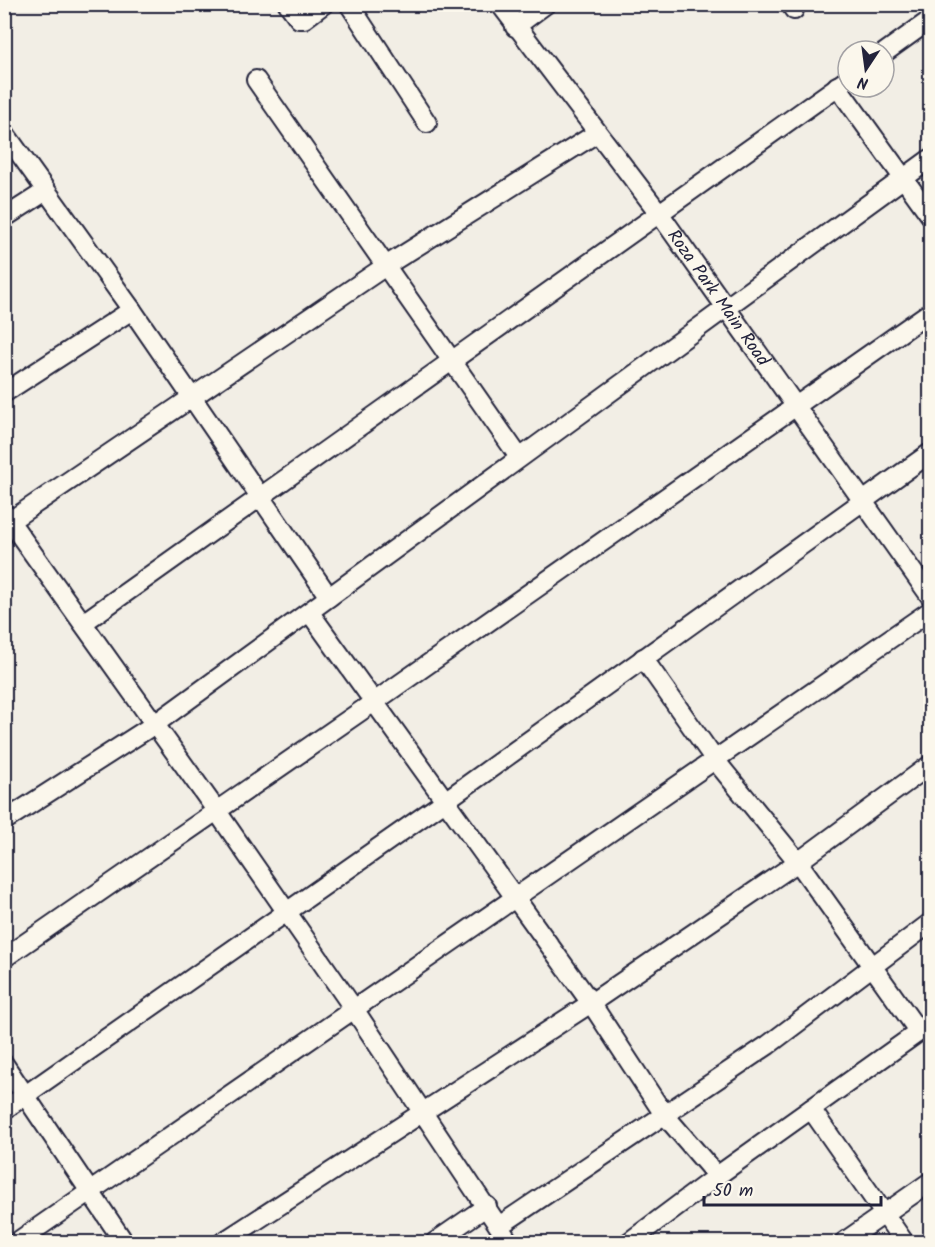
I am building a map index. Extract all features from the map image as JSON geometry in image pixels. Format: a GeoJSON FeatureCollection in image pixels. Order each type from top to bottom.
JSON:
{"type":"FeatureCollection","features":[{"type":"Feature","properties":{"kind":"street"},"geometry":{"type":"LineString","coordinates":[[288,4],[299,19],[304,19],[324,4]]}},
{"type":"Feature","properties":{"kind":"street"},"geometry":{"type":"LineString","coordinates":[[349,4],[428,123]]}},
{"type":"Feature","properties":{"kind":"street","name":"Roza Park Main Road"},"geometry":{"type":"LineString","coordinates":[[500,4],[515,27],[659,213],[930,596]]}},
{"type":"Feature","properties":{"kind":"street"},"geometry":{"type":"LineString","coordinates":[[515,27],[546,4]]}},
{"type":"Feature","properties":{"kind":"street"},"geometry":{"type":"LineString","coordinates":[[896,44],[930,20]]}},
{"type":"Feature","properties":{"kind":"street"},"geometry":{"type":"LineString","coordinates":[[256,80],[519,457]]}},
{"type":"Feature","properties":{"kind":"street"},"geometry":{"type":"LineString","coordinates":[[83,623],[836,86]]}},
{"type":"Feature","properties":{"kind":"street"},"geometry":{"type":"LineString","coordinates":[[853,99],[930,215]]}},
{"type":"Feature","properties":{"kind":"street"},"geometry":{"type":"LineString","coordinates":[[4,132],[132,309],[328,597]]}},
{"type":"Feature","properties":{"kind":"street"},"geometry":{"type":"LineString","coordinates":[[509,1242],[287,912],[7,517],[191,398],[387,266],[597,133]]}},
{"type":"Feature","properties":{"kind":"street"},"geometry":{"type":"LineString","coordinates":[[4,821],[155,724],[930,159]]}},
{"type":"Feature","properties":{"kind":"street"},"geometry":{"type":"LineString","coordinates":[[4,218],[46,191]]}},
{"type":"Feature","properties":{"kind":"street"},"geometry":{"type":"LineString","coordinates":[[4,393],[132,309]]}},
{"type":"Feature","properties":{"kind":"street"},"geometry":{"type":"LineString","coordinates":[[4,957],[374,702],[930,312]]}},
{"type":"Feature","properties":{"kind":"street"},"geometry":{"type":"LineString","coordinates":[[4,1110],[445,801],[930,453]]}},
{"type":"Feature","properties":{"kind":"street"},"geometry":{"type":"LineString","coordinates":[[17,1242],[516,900],[930,611]]}},
{"type":"Feature","properties":{"kind":"street"},"geometry":{"type":"LineString","coordinates":[[310,613],[591,1004],[663,1113],[717,1176]]}},
{"type":"Feature","properties":{"kind":"street"},"geometry":{"type":"LineString","coordinates":[[628,1242],[811,1109],[927,1029],[872,964],[798,862],[715,760],[644,658]]}},
{"type":"Feature","properties":{"kind":"street"},"geometry":{"type":"LineString","coordinates":[[223,1242],[420,1112],[591,1004],[798,862],[930,765]]}},
{"type":"Feature","properties":{"kind":"street"},"geometry":{"type":"LineString","coordinates":[[499,1226],[663,1113],[768,1045],[872,964],[930,923]]}},
{"type":"Feature","properties":{"kind":"street"},"geometry":{"type":"LineString","coordinates":[[4,1064],[124,1242]]}},
{"type":"Feature","properties":{"kind":"street"},"geometry":{"type":"LineString","coordinates":[[811,1109],[904,1242]]}},
{"type":"Feature","properties":{"kind":"street"},"geometry":{"type":"LineString","coordinates":[[844,1242],[930,1182]]}},
{"type":"Feature","properties":{"kind":"street"},"geometry":{"type":"LineString","coordinates":[[435,1242],[486,1206]]}}]}
